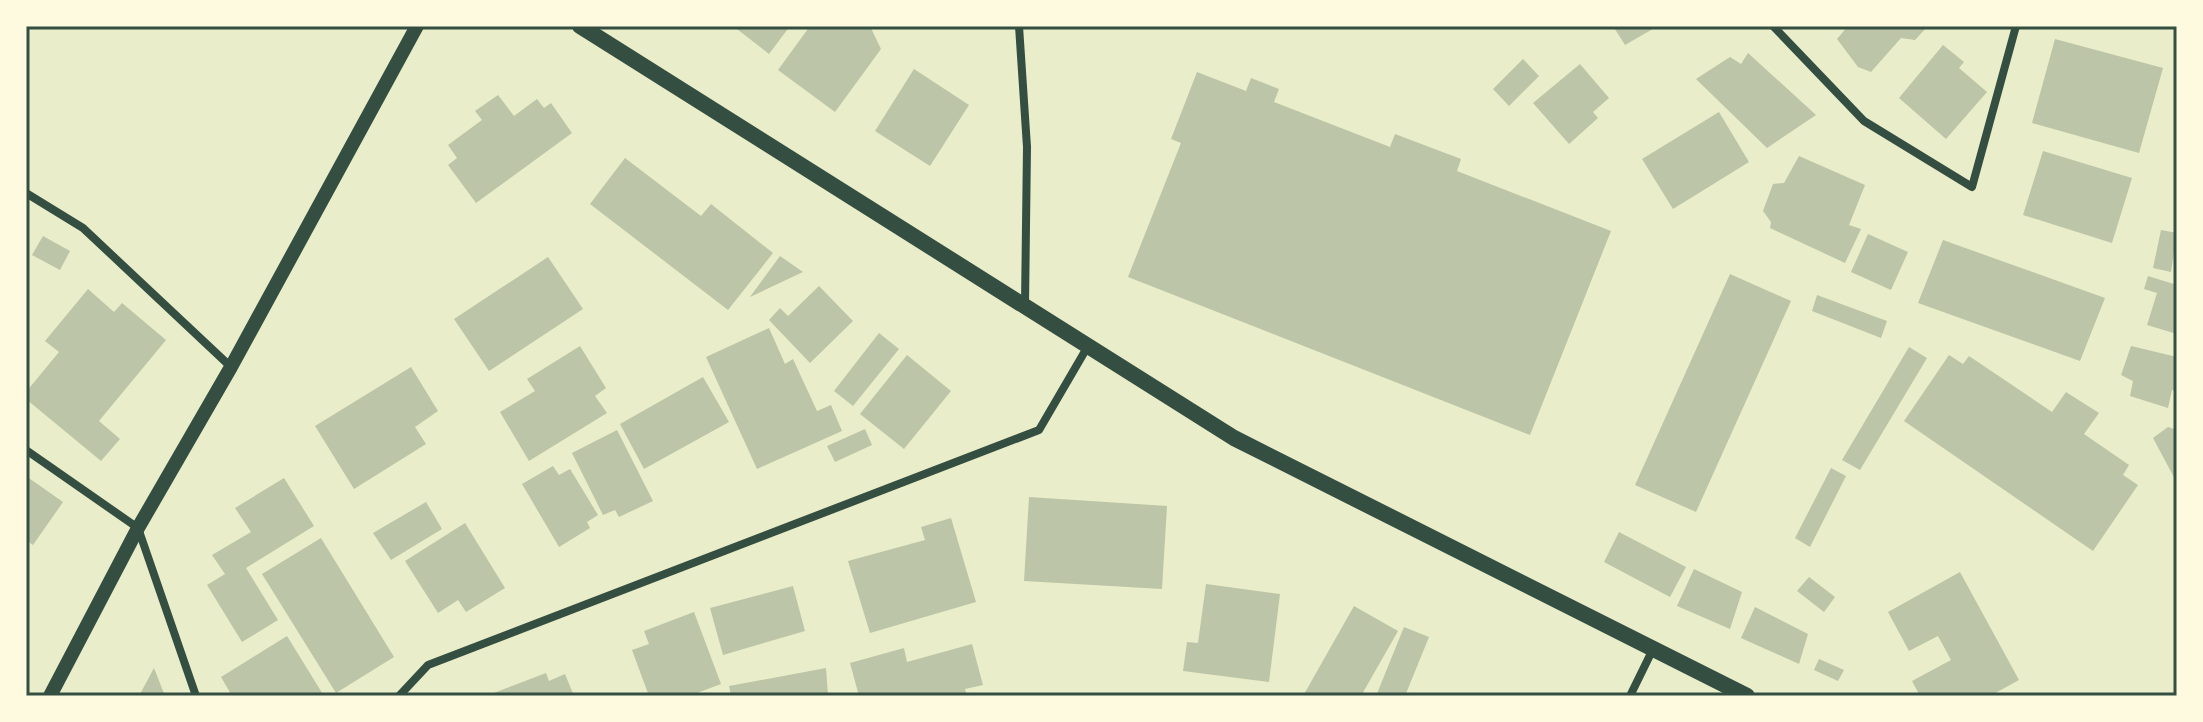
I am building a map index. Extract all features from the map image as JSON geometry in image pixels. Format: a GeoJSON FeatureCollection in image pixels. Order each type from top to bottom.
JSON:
{"type":"FeatureCollection","features":[{"type":"Feature","properties":{"kind":"main road"},"geometry":{"type":"LineString","coordinates":[[580,26],[1234,438],[1747,696]]}},
{"type":"Feature","properties":{"kind":"street"},"geometry":{"type":"LineString","coordinates":[[50,696],[138,528],[231,367],[417,26]]}},
{"type":"Feature","properties":{"kind":"street"},"geometry":{"type":"LineString","coordinates":[[1019,26],[1027,147],[1025,306]]}},
{"type":"Feature","properties":{"kind":"street"},"geometry":{"type":"LineString","coordinates":[[1773,26],[1864,121],[1972,187],[2016,26]]}},
{"type":"Feature","properties":{"kind":"street"},"geometry":{"type":"LineString","coordinates":[[26,193],[83,228],[231,367]]}},
{"type":"Feature","properties":{"kind":"street"},"geometry":{"type":"LineString","coordinates":[[399,696],[428,665],[1039,430],[1088,346]]}},
{"type":"Feature","properties":{"kind":"street"},"geometry":{"type":"LineString","coordinates":[[26,450],[138,528],[196,696]]}},
{"type":"Feature","properties":{"kind":"street"},"geometry":{"type":"LineString","coordinates":[[1630,696],[1653,649]]}},
{"type":"Feature","properties":{"kind":"building"},"geometry":{"type":"Polygon","coordinates":[[[733,26],[790,26],[769,54],[733,26]]]}},
{"type":"Feature","properties":{"kind":"building"},"geometry":{"type":"Polygon","coordinates":[[[810,26],[870,26],[881,49],[835,112],[778,70],[810,26]]]}},
{"type":"Feature","properties":{"kind":"building"},"geometry":{"type":"Polygon","coordinates":[[[1613,26],[1658,26],[1625,45],[1613,26]]]}},
{"type":"Feature","properties":{"kind":"building"},"geometry":{"type":"Polygon","coordinates":[[[1848,26],[1928,26],[1915,40],[1901,38],[1871,72],[1858,67],[1837,39],[1848,26]]]}},
{"type":"Feature","properties":{"kind":"building"},"geometry":{"type":"Polygon","coordinates":[[[2055,39],[2163,68],[2139,153],[2032,123],[2055,39]]]}},
{"type":"Feature","properties":{"kind":"building"},"geometry":{"type":"Polygon","coordinates":[[[1943,45],[1964,62],[1959,68],[1987,92],[1946,139],[1899,98],[1943,45]]]}},
{"type":"Feature","properties":{"kind":"building"},"geometry":{"type":"Polygon","coordinates":[[[1748,53],[1816,115],[1767,148],[1696,79],[1730,57],[1741,64],[1748,53]]]}},
{"type":"Feature","properties":{"kind":"building"},"geometry":{"type":"Polygon","coordinates":[[[1523,59],[1539,76],[1509,106],[1493,89],[1523,59]]]}},
{"type":"Feature","properties":{"kind":"building"},"geometry":{"type":"Polygon","coordinates":[[[1580,64],[1609,98],[1593,112],[1598,118],[1569,144],[1533,103],[1580,64]]]}},
{"type":"Feature","properties":{"kind":"building"},"geometry":{"type":"Polygon","coordinates":[[[914,69],[969,105],[930,166],[875,131],[914,69]]]}},
{"type":"Feature","properties":{"kind":"building"},"geometry":{"type":"Polygon","coordinates":[[[1197,72],[1246,91],[1251,78],[1279,89],[1274,102],[1390,147],[1395,134],[1461,159],[1457,171],[1611,231],[1530,435],[1128,277],[1181,143],[1171,139],[1197,72]]]}},
{"type":"Feature","properties":{"kind":"building"},"geometry":{"type":"Polygon","coordinates":[[[498,95],[514,116],[537,99],[544,108],[551,103],[572,133],[476,203],[448,165],[457,158],[448,145],[482,120],[475,111],[498,95]]]}},
{"type":"Feature","properties":{"kind":"building"},"geometry":{"type":"Polygon","coordinates":[[[1719,112],[1749,162],[1673,209],[1642,159],[1719,112]]]}},
{"type":"Feature","properties":{"kind":"building"},"geometry":{"type":"Polygon","coordinates":[[[2043,151],[2132,178],[2112,243],[2023,215],[2043,151]]]}},
{"type":"Feature","properties":{"kind":"building"},"geometry":{"type":"Polygon","coordinates":[[[1799,156],[1865,185],[1849,225],[1861,229],[1845,263],[1770,228],[1771,222],[1763,211],[1773,184],[1784,183],[1799,156]]]}},
{"type":"Feature","properties":{"kind":"building"},"geometry":{"type":"Polygon","coordinates":[[[625,158],[701,216],[711,204],[773,253],[728,310],[590,204],[625,158]]]}},
{"type":"Feature","properties":{"kind":"building"},"geometry":{"type":"Polygon","coordinates":[[[2161,230],[2177,233],[2171,272],[2153,268],[2161,230]]]}},
{"type":"Feature","properties":{"kind":"building"},"geometry":{"type":"Polygon","coordinates":[[[1868,234],[1908,252],[1891,290],[1851,272],[1868,234]]]}},
{"type":"Feature","properties":{"kind":"building"},"geometry":{"type":"Polygon","coordinates":[[[43,236],[70,251],[60,270],[32,255],[43,236]]]}},
{"type":"Feature","properties":{"kind":"building"},"geometry":{"type":"Polygon","coordinates":[[[1943,240],[2105,298],[2080,361],[1918,303],[1943,240]]]}},
{"type":"Feature","properties":{"kind":"building"},"geometry":{"type":"Polygon","coordinates":[[[780,256],[803,272],[750,297],[780,256]]]}},
{"type":"Feature","properties":{"kind":"building"},"geometry":{"type":"Polygon","coordinates":[[[548,257],[583,309],[489,371],[454,319],[548,257]]]}},
{"type":"Feature","properties":{"kind":"building"},"geometry":{"type":"Polygon","coordinates":[[[1730,274],[1791,301],[1696,512],[1635,485],[1730,274]]]}},
{"type":"Feature","properties":{"kind":"building"},"geometry":{"type":"Polygon","coordinates":[[[2148,276],[2177,285],[2177,334],[2147,325],[2157,293],[2144,289],[2148,276]]]}},
{"type":"Feature","properties":{"kind":"building"},"geometry":{"type":"Polygon","coordinates":[[[819,286],[853,321],[810,363],[769,320],[780,308],[788,316],[819,286]]]}},
{"type":"Feature","properties":{"kind":"building"},"geometry":{"type":"Polygon","coordinates":[[[88,289],[114,312],[122,303],[166,340],[99,421],[120,439],[101,461],[26,399],[26,392],[59,352],[45,341],[88,289]]]}},
{"type":"Feature","properties":{"kind":"building"},"geometry":{"type":"Polygon","coordinates":[[[1817,295],[1887,321],[1881,338],[1812,311],[1817,295]]]}},
{"type":"Feature","properties":{"kind":"building"},"geometry":{"type":"Polygon","coordinates":[[[769,328],[785,364],[793,359],[817,411],[831,405],[842,431],[757,469],[706,357],[769,328]]]}},
{"type":"Feature","properties":{"kind":"building"},"geometry":{"type":"Polygon","coordinates":[[[879,333],[899,349],[853,406],[834,391],[879,333]]]}},
{"type":"Feature","properties":{"kind":"building"},"geometry":{"type":"Polygon","coordinates":[[[580,346],[606,388],[595,396],[607,413],[529,461],[500,412],[535,391],[527,379],[580,346]]]}},
{"type":"Feature","properties":{"kind":"building"},"geometry":{"type":"Polygon","coordinates":[[[2131,346],[2177,357],[2177,391],[2172,390],[2168,408],[2130,396],[2133,381],[2121,375],[2131,346]]]}},
{"type":"Feature","properties":{"kind":"building"},"geometry":{"type":"Polygon","coordinates":[[[1909,347],[1927,358],[1860,470],[1842,460],[1909,347]]]}},
{"type":"Feature","properties":{"kind":"building"},"geometry":{"type":"Polygon","coordinates":[[[907,355],[951,391],[904,449],[860,414],[907,355]]]}},
{"type":"Feature","properties":{"kind":"building"},"geometry":{"type":"Polygon","coordinates":[[[1949,355],[1963,364],[1969,356],[2052,412],[2066,392],[2099,413],[2084,434],[2129,465],[2123,475],[2138,485],[2093,551],[1904,421],[1949,355]]]}},
{"type":"Feature","properties":{"kind":"building"},"geometry":{"type":"Polygon","coordinates":[[[411,367],[438,411],[415,427],[426,444],[354,489],[315,426],[411,367]]]}},
{"type":"Feature","properties":{"kind":"building"},"geometry":{"type":"Polygon","coordinates":[[[703,377],[729,422],[644,469],[620,424],[703,377]]]}},
{"type":"Feature","properties":{"kind":"building"},"geometry":{"type":"Polygon","coordinates":[[[2168,427],[2177,430],[2177,483],[2153,438],[2168,427]]]}},
{"type":"Feature","properties":{"kind":"building"},"geometry":{"type":"Polygon","coordinates":[[[865,429],[872,445],[835,462],[827,446],[865,429]]]}},
{"type":"Feature","properties":{"kind":"building"},"geometry":{"type":"Polygon","coordinates":[[[617,430],[653,501],[619,517],[615,510],[603,515],[572,453],[617,430]]]}},
{"type":"Feature","properties":{"kind":"building"},"geometry":{"type":"Polygon","coordinates":[[[553,466],[559,475],[570,469],[598,515],[587,522],[590,528],[559,547],[522,484],[553,466]]]}},
{"type":"Feature","properties":{"kind":"building"},"geometry":{"type":"Polygon","coordinates":[[[1831,468],[1846,476],[1810,547],[1795,538],[1831,468]]]}},
{"type":"Feature","properties":{"kind":"building"},"geometry":{"type":"Polygon","coordinates":[[[26,476],[63,502],[33,545],[26,540],[26,476]]]}},
{"type":"Feature","properties":{"kind":"building"},"geometry":{"type":"Polygon","coordinates":[[[284,478],[314,526],[246,568],[278,620],[242,642],[207,585],[225,574],[212,555],[251,532],[235,508],[284,478]]]}},
{"type":"Feature","properties":{"kind":"building"},"geometry":{"type":"Polygon","coordinates":[[[1029,497],[1167,506],[1162,589],[1024,581],[1029,497]]]}},
{"type":"Feature","properties":{"kind":"building"},"geometry":{"type":"Polygon","coordinates":[[[426,502],[442,529],[391,560],[373,533],[426,502]]]}},
{"type":"Feature","properties":{"kind":"building"},"geometry":{"type":"Polygon","coordinates":[[[951,518],[976,602],[870,633],[848,561],[925,540],[921,527],[951,518]]]}},
{"type":"Feature","properties":{"kind":"building"},"geometry":{"type":"Polygon","coordinates":[[[465,523],[505,588],[466,612],[458,600],[438,613],[405,561],[465,523]]]}},
{"type":"Feature","properties":{"kind":"building"},"geometry":{"type":"Polygon","coordinates":[[[1619,532],[1686,567],[1670,597],[1604,562],[1619,532]]]}},
{"type":"Feature","properties":{"kind":"building"},"geometry":{"type":"Polygon","coordinates":[[[321,538],[394,657],[336,693],[262,574],[321,538]]]}},
{"type":"Feature","properties":{"kind":"building"},"geometry":{"type":"Polygon","coordinates":[[[1694,569],[1742,592],[1730,629],[1677,606],[1694,569]]]}},
{"type":"Feature","properties":{"kind":"building"},"geometry":{"type":"Polygon","coordinates":[[[1960,572],[2019,680],[1990,696],[1920,696],[1912,681],[1951,660],[1938,636],[1909,651],[1888,612],[1960,572]]]}},
{"type":"Feature","properties":{"kind":"building"},"geometry":{"type":"Polygon","coordinates":[[[1809,577],[1835,597],[1824,612],[1797,591],[1809,577]]]}},
{"type":"Feature","properties":{"kind":"building"},"geometry":{"type":"Polygon","coordinates":[[[1206,584],[1280,594],[1269,682],[1183,671],[1187,642],[1198,643],[1206,584]]]}},
{"type":"Feature","properties":{"kind":"building"},"geometry":{"type":"Polygon","coordinates":[[[793,586],[805,631],[723,655],[710,608],[793,586]]]}},
{"type":"Feature","properties":{"kind":"building"},"geometry":{"type":"Polygon","coordinates":[[[1354,606],[1398,631],[1361,696],[1303,696],[1354,606]]]}},
{"type":"Feature","properties":{"kind":"building"},"geometry":{"type":"Polygon","coordinates":[[[1755,607],[1808,634],[1799,664],[1741,638],[1755,607]]]}},
{"type":"Feature","properties":{"kind":"building"},"geometry":{"type":"Polygon","coordinates":[[[694,612],[721,684],[689,696],[649,696],[632,650],[649,644],[644,631],[694,612]]]}},
{"type":"Feature","properties":{"kind":"building"},"geometry":{"type":"Polygon","coordinates":[[[1404,627],[1429,637],[1405,696],[1376,696],[1404,627]]]}},
{"type":"Feature","properties":{"kind":"building"},"geometry":{"type":"Polygon","coordinates":[[[287,636],[324,696],[232,696],[221,677],[287,636]]]}},
{"type":"Feature","properties":{"kind":"building"},"geometry":{"type":"Polygon","coordinates":[[[972,644],[983,685],[965,689],[967,696],[859,696],[850,663],[904,648],[907,662],[972,644]]]}},
{"type":"Feature","properties":{"kind":"building"},"geometry":{"type":"Polygon","coordinates":[[[1819,659],[1844,670],[1838,681],[1814,670],[1819,659]]]}},
{"type":"Feature","properties":{"kind":"building"},"geometry":{"type":"Polygon","coordinates":[[[154,668],[165,696],[139,696],[154,668]]]}},
{"type":"Feature","properties":{"kind":"building"},"geometry":{"type":"Polygon","coordinates":[[[826,668],[828,695],[731,696],[729,686],[826,668]]]}},
{"type":"Feature","properties":{"kind":"building"},"geometry":{"type":"Polygon","coordinates":[[[546,673],[549,681],[565,674],[574,696],[486,696],[546,673]]]}}]}
